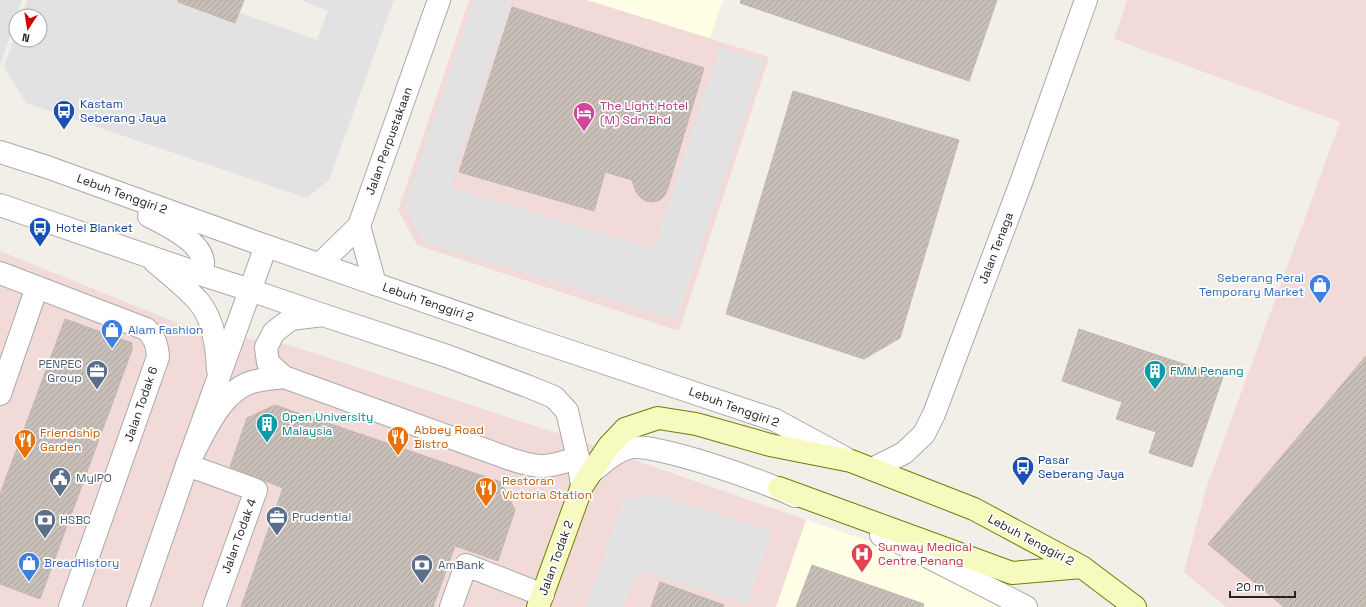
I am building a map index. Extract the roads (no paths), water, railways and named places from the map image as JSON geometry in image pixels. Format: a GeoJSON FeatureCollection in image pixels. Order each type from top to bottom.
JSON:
{"type":"FeatureCollection","features":[{"type":"Feature","properties":{"kind":"main road","name":"Lebuh Tenggiri 2"},"geometry":{"type":"LineString","coordinates":[[583,472],[625,428],[658,418],[696,424],[770,445],[851,461],[974,509],[1082,567],[1135,607]]}},
{"type":"Feature","properties":{"kind":"main road","name":"Jalan Todak 2"},"geometry":{"type":"LineString","coordinates":[[540,601],[583,472]]}},
{"type":"Feature","properties":{"kind":"main road"},"geometry":{"type":"LineString","coordinates":[[779,488],[908,540],[1012,573],[1082,567]]}},
{"type":"Feature","properties":{"kind":"street","name":"Jalan Perpustakaan"},"geometry":{"type":"LineString","coordinates":[[359,226],[439,0]]}},
{"type":"Feature","properties":{"kind":"street","name":"Jalan Tenaga"},"geometry":{"type":"LineString","coordinates":[[872,469],[904,453],[924,434],[934,414],[1022,180],[1086,0]]}},
{"type":"Feature","properties":{"kind":"street","name":"Lebuh Tenggiri 2"},"geometry":{"type":"LineString","coordinates":[[0,152],[47,167],[266,246],[527,337],[775,420],[851,461]]}},
{"type":"Feature","properties":{"kind":"street"},"geometry":{"type":"LineString","coordinates":[[47,167],[171,227],[189,240],[200,252],[203,264],[200,274]]}},
{"type":"Feature","properties":{"kind":"street"},"geometry":{"type":"LineString","coordinates":[[0,205],[200,274],[446,356],[554,397],[567,411],[583,472]]}},
{"type":"Feature","properties":{"kind":"street"},"geometry":{"type":"LineString","coordinates":[[320,264],[359,226],[375,284]]}},
{"type":"Feature","properties":{"kind":"street"},"geometry":{"type":"LineString","coordinates":[[138,607],[187,465],[266,246]]}},
{"type":"Feature","properties":{"kind":"street"},"geometry":{"type":"LineString","coordinates":[[148,256],[199,302],[209,320],[217,348],[219,375]]}},
{"type":"Feature","properties":{"kind":"street","name":"Jalan Todak 6"},"geometry":{"type":"LineString","coordinates":[[0,273],[146,329],[152,334],[156,343],[158,357],[70,607]]}},
{"type":"Feature","properties":{"kind":"street"},"geometry":{"type":"LineString","coordinates":[[0,394],[37,287]]}},
{"type":"Feature","properties":{"kind":"street"},"geometry":{"type":"LineString","coordinates":[[323,315],[291,319],[274,332],[266,347],[268,363],[284,377],[510,459],[533,465],[583,472],[629,447],[648,448],[686,457],[779,488]]}},
{"type":"Feature","properties":{"kind":"street"},"geometry":{"type":"LineString","coordinates":[[187,465],[219,407],[235,390],[255,381],[284,377]]}},
{"type":"Feature","properties":{"kind":"street","name":"Jalan Todak 4"},"geometry":{"type":"LineString","coordinates":[[187,465],[256,490],[214,607]]}},
{"type":"Feature","properties":{"kind":"street"},"geometry":{"type":"LineString","coordinates":[[908,540],[1026,607]]}},
{"type":"Feature","properties":{"kind":"street"},"geometry":{"type":"LineString","coordinates":[[451,607],[466,565],[540,601]]}},
{"type":"Feature","properties":{"kind":"place","name":"Kastam Seberang Jaya"},"geometry":{"type":"Point","coordinates":[64,130]}},
{"type":"Feature","properties":{"kind":"place","name":"The Light Hotel (M) Sdn Bhd"},"geometry":{"type":"Point","coordinates":[584,132]}},
{"type":"Feature","properties":{"kind":"place","name":"Hotel Blanket"},"geometry":{"type":"Point","coordinates":[40,248]}},
{"type":"Feature","properties":{"kind":"place","name":"Seberang Perai Temporary Market"},"geometry":{"type":"Point","coordinates":[1320,304]}},
{"type":"Feature","properties":{"kind":"place","name":"Alam Fashion"},"geometry":{"type":"Point","coordinates":[112,350]}},
{"type":"Feature","properties":{"kind":"place","name":"PENPEC Group"},"geometry":{"type":"Point","coordinates":[97,390]}},
{"type":"Feature","properties":{"kind":"place","name":"FMM Penang"},"geometry":{"type":"Point","coordinates":[1155,390]}},
{"type":"Feature","properties":{"kind":"place","name":"Open University Malaysia"},"geometry":{"type":"Point","coordinates":[267,444]}},
{"type":"Feature","properties":{"kind":"place","name":"Abbey Road Bistro"},"geometry":{"type":"Point","coordinates":[398,456]}},
{"type":"Feature","properties":{"kind":"place","name":"Friendship Garden"},"geometry":{"type":"Point","coordinates":[25,460]}},
{"type":"Feature","properties":{"kind":"place","name":"Pasar Seberang Jaya"},"geometry":{"type":"Point","coordinates":[1023,486]}},
{"type":"Feature","properties":{"kind":"place","name":"MyIPO"},"geometry":{"type":"Point","coordinates":[60,498]}},
{"type":"Feature","properties":{"kind":"place","name":"Restoran Victoria Station"},"geometry":{"type":"Point","coordinates":[486,508]}},
{"type":"Feature","properties":{"kind":"place","name":"Prudential"},"geometry":{"type":"Point","coordinates":[277,536]}},
{"type":"Feature","properties":{"kind":"place","name":"HSBC"},"geometry":{"type":"Point","coordinates":[45,540]}},
{"type":"Feature","properties":{"kind":"place","name":"Sunway Medical Centre Penang"},"geometry":{"type":"Point","coordinates":[862,574]}},
{"type":"Feature","properties":{"kind":"place","name":"BreadHistory"},"geometry":{"type":"Point","coordinates":[29,582]}},
{"type":"Feature","properties":{"kind":"place","name":"AmBank"},"geometry":{"type":"Point","coordinates":[422,584]}}]}
